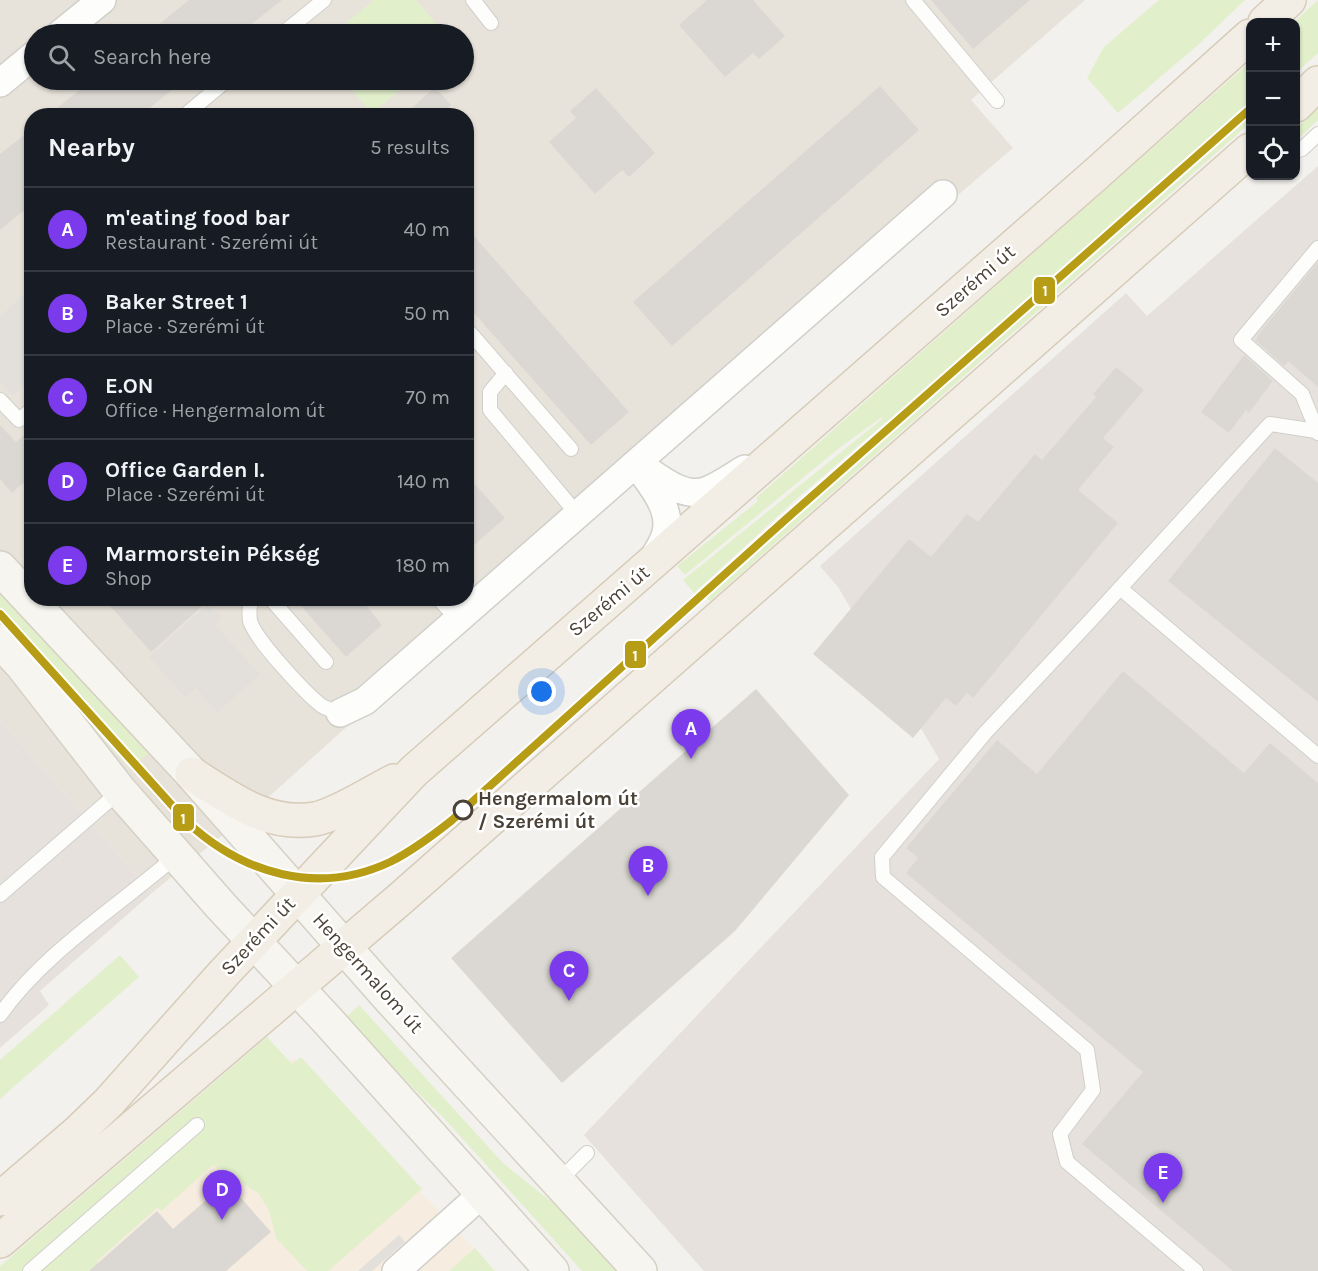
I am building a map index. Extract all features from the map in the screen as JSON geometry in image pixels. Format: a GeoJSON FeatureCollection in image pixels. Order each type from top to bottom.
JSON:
{"type":"FeatureCollection","features":[{"type":"Feature","properties":{"kind":"main road"},"geometry":{"type":"LineString","coordinates":[[1269,18],[1289,0]]}},
{"type":"Feature","properties":{"kind":"main road","name":"Szerémi út"},"geometry":{"type":"LineString","coordinates":[[0,1199],[78,1132],[109,1102],[297,894],[414,771],[1095,176],[1246,40]]}},
{"type":"Feature","properties":{"kind":"main road"},"geometry":{"type":"LineString","coordinates":[[1300,101],[1318,83]]}},
{"type":"Feature","properties":{"kind":"main road"},"geometry":{"type":"LineString","coordinates":[[0,1241],[344,947],[1246,158]]}},
{"type":"Feature","properties":{"kind":"main road","name":"Hengermalom út"},"geometry":{"type":"LineString","coordinates":[[0,568],[24,594]]}},
{"type":"Feature","properties":{"kind":"main road","name":"Hengermalom út"},"geometry":{"type":"LineString","coordinates":[[35,606],[192,774],[391,1000],[559,1180],[640,1271]]}},
{"type":"Feature","properties":{"kind":"main road"},"geometry":{"type":"LineString","coordinates":[[0,641],[22,665],[120,791],[552,1271]]}},
{"type":"Feature","properties":{"kind":"main road"},"geometry":{"type":"LineString","coordinates":[[192,774],[235,802],[264,816],[295,820],[315,819],[329,814],[414,771]]}},
{"type":"Feature","properties":{"kind":"street"},"geometry":{"type":"LineString","coordinates":[[72,24],[102,0]]}},
{"type":"Feature","properties":{"kind":"street"},"geometry":{"type":"LineString","coordinates":[[0,83],[24,63]]}},
{"type":"Feature","properties":{"kind":"street"},"geometry":{"type":"LineString","coordinates":[[340,712],[365,701],[943,194]]}},
{"type":"Feature","properties":{"kind":"street"},"geometry":{"type":"LineString","coordinates":[[637,463],[689,493],[706,491],[795,439]]}},
{"type":"Feature","properties":{"kind":"street"},"geometry":{"type":"LineString","coordinates":[[637,463],[660,498],[667,516],[666,535],[648,568]]}},
{"type":"Feature","properties":{"kind":"street"},"geometry":{"type":"LineString","coordinates":[[396,1271],[482,1194]]}},
{"type":"Feature","properties":{"kind":"lane"},"geometry":{"type":"LineString","coordinates":[[294,24],[324,0]]}},
{"type":"Feature","properties":{"kind":"lane"},"geometry":{"type":"LineString","coordinates":[[472,0],[491,24]]}},
{"type":"Feature","properties":{"kind":"lane"},"geometry":{"type":"LineString","coordinates":[[913,0],[997,101]]}},
{"type":"Feature","properties":{"kind":"lane"},"geometry":{"type":"LineString","coordinates":[[193,108],[215,90]]}},
{"type":"Feature","properties":{"kind":"lane"},"geometry":{"type":"LineString","coordinates":[[1300,150],[1318,134]]}},
{"type":"Feature","properties":{"kind":"lane"},"geometry":{"type":"LineString","coordinates":[[1317,432],[1302,394],[1241,340],[1318,248]]}},
{"type":"Feature","properties":{"kind":"lane"},"geometry":{"type":"LineString","coordinates":[[474,337],[571,449]]}},
{"type":"Feature","properties":{"kind":"lane"},"geometry":{"type":"LineString","coordinates":[[506,374],[490,392],[490,410],[578,515]]}},
{"type":"Feature","properties":{"kind":"lane"},"geometry":{"type":"LineString","coordinates":[[0,400],[19,420],[24,416]]}},
{"type":"Feature","properties":{"kind":"lane"},"geometry":{"type":"LineString","coordinates":[[1196,1271],[1067,1162],[1060,1134],[1093,1090],[1087,1050],[883,877],[882,857],[984,733],[1270,424],[1317,432]]}},
{"type":"Feature","properties":{"kind":"lane"},"geometry":{"type":"LineString","coordinates":[[1120,588],[1318,756]]}},
{"type":"Feature","properties":{"kind":"lane"},"geometry":{"type":"LineString","coordinates":[[250,606],[250,621],[260,639],[313,698],[325,708],[340,712]]}},
{"type":"Feature","properties":{"kind":"lane"},"geometry":{"type":"LineString","coordinates":[[277,606],[326,663]]}},
{"type":"Feature","properties":{"kind":"lane"},"geometry":{"type":"LineString","coordinates":[[445,606],[458,620]]}},
{"type":"Feature","properties":{"kind":"lane"},"geometry":{"type":"LineString","coordinates":[[0,895],[120,791]]}},
{"type":"Feature","properties":{"kind":"lane"},"geometry":{"type":"LineString","coordinates":[[0,1015],[37,970],[177,855]]}},
{"type":"Feature","properties":{"kind":"lane"},"geometry":{"type":"LineString","coordinates":[[30,1271],[197,1125]]}},
{"type":"Feature","properties":{"kind":"lane"},"geometry":{"type":"LineString","coordinates":[[559,1180],[587,1154]]}},
{"type":"Feature","properties":{"kind":"shaded area"},"geometry":{"type":"Polygon","coordinates":[[[0,0],[1085,0],[971,100],[1013,148],[687,427],[264,801],[152,893],[0,720],[0,0]]]}},
{"type":"Feature","properties":{"kind":"shaded area"},"geometry":{"type":"Polygon","coordinates":[[[1318,166],[1318,1271],[704,1271],[584,1135],[939,759],[838,587],[820,566],[1126,293],[1147,316],[1318,166]]]}},
{"type":"Feature","properties":{"kind":"shaded area"},"geometry":{"type":"Polygon","coordinates":[[[24,294],[24,386],[13,396],[0,382],[0,316],[24,294]]]}},
{"type":"Feature","properties":{"kind":"shaded area"},"geometry":{"type":"Polygon","coordinates":[[[206,606],[210,606],[222,618],[215,625],[260,674],[217,713],[196,688],[185,697],[149,657],[206,606]]]}},
{"type":"Feature","properties":{"kind":"shaded area"},"geometry":{"type":"Polygon","coordinates":[[[0,720],[152,893],[40,991],[49,1005],[0,1048],[0,720]]]}},
{"type":"Feature","properties":{"kind":"shaded area"},"geometry":{"type":"Polygon","coordinates":[[[294,1058],[495,1271],[53,1271],[294,1058]]]}},
{"type":"Feature","properties":{"kind":"shaded area"},"geometry":{"type":"Polygon","coordinates":[[[399,1235],[405,1242],[372,1271],[358,1271],[399,1235]]]}},
{"type":"Feature","properties":{"kind":"green space"},"geometry":{"type":"Polygon","coordinates":[[[374,0],[416,0],[436,24],[345,24],[374,0]]]}},
{"type":"Feature","properties":{"kind":"green space"},"geometry":{"type":"Polygon","coordinates":[[[1159,0],[1245,0],[1198,45],[1118,113],[1087,78],[1104,47],[1159,0]]]}},
{"type":"Feature","properties":{"kind":"green space"},"geometry":{"type":"Polygon","coordinates":[[[1318,0],[1318,53],[1300,69],[1300,18],[1318,0]]]}},
{"type":"Feature","properties":{"kind":"green space"},"geometry":{"type":"Polygon","coordinates":[[[1246,66],[1246,127],[710,601],[700,592],[781,516],[887,424],[886,422],[793,502],[694,593],[683,580],[882,417],[838,449],[685,575],[677,566],[758,501],[756,498],[1246,66]]]}},
{"type":"Feature","properties":{"kind":"green space"},"geometry":{"type":"Polygon","coordinates":[[[352,90],[400,90],[378,108],[368,108],[352,90]]]}},
{"type":"Feature","properties":{"kind":"green space"},"geometry":{"type":"Polygon","coordinates":[[[1318,107],[1318,120],[1300,137],[1300,125],[1318,107]]]}},
{"type":"Feature","properties":{"kind":"green space"},"geometry":{"type":"Polygon","coordinates":[[[0,585],[149,753],[130,769],[0,622],[0,585]]]}},
{"type":"Feature","properties":{"kind":"green space"},"geometry":{"type":"Polygon","coordinates":[[[120,955],[139,977],[0,1099],[0,1060],[120,955]]]}},
{"type":"Feature","properties":{"kind":"green space"},"geometry":{"type":"Polygon","coordinates":[[[359,1005],[504,1164],[562,1210],[620,1271],[582,1271],[442,1116],[345,1018],[359,1005]]]}},
{"type":"Feature","properties":{"kind":"green space"},"geometry":{"type":"Polygon","coordinates":[[[267,1037],[292,1064],[301,1057],[422,1189],[328,1271],[307,1271],[276,1238],[269,1210],[258,1193],[213,1165],[161,1211],[158,1207],[97,1261],[99,1264],[91,1271],[0,1271],[0,1266],[267,1037]]]}},
{"type":"Feature","properties":{"kind":"green space"},"geometry":{"type":"Polygon","coordinates":[[[475,1248],[495,1271],[449,1271],[475,1248]]]}},
{"type":"Feature","properties":{"kind":"building"},"geometry":{"type":"Polygon","coordinates":[[[189,0],[282,0],[252,24],[159,24],[189,0]]]}},
{"type":"Feature","properties":{"kind":"building"},"geometry":{"type":"Polygon","coordinates":[[[707,0],[753,0],[785,36],[759,59],[753,53],[725,77],[679,25],[707,0]]]}},
{"type":"Feature","properties":{"kind":"building"},"geometry":{"type":"Polygon","coordinates":[[[931,0],[1030,0],[973,49],[931,0]]]}},
{"type":"Feature","properties":{"kind":"building"},"geometry":{"type":"Polygon","coordinates":[[[880,86],[919,130],[672,346],[633,302],[880,86]]]}},
{"type":"Feature","properties":{"kind":"building"},"geometry":{"type":"Polygon","coordinates":[[[596,88],[655,153],[629,177],[622,170],[595,194],[549,142],[576,118],[570,111],[596,88]]]}},
{"type":"Feature","properties":{"kind":"building"},"geometry":{"type":"Polygon","coordinates":[[[80,90],[172,90],[150,108],[57,108],[80,90]]]}},
{"type":"Feature","properties":{"kind":"building"},"geometry":{"type":"Polygon","coordinates":[[[432,90],[438,90],[451,105],[448,108],[412,108],[432,90]]]}},
{"type":"Feature","properties":{"kind":"building"},"geometry":{"type":"Polygon","coordinates":[[[24,135],[24,210],[0,230],[0,154],[24,135]]]}},
{"type":"Feature","properties":{"kind":"building"},"geometry":{"type":"Polygon","coordinates":[[[474,236],[629,412],[591,445],[474,313],[474,236]]]}},
{"type":"Feature","properties":{"kind":"building"},"geometry":{"type":"Polygon","coordinates":[[[1318,262],[1318,387],[1288,361],[1284,366],[1255,340],[1318,262]]]}},
{"type":"Feature","properties":{"kind":"building"},"geometry":{"type":"Polygon","coordinates":[[[1244,355],[1273,381],[1249,413],[1246,410],[1229,433],[1201,412],[1244,355]]]}},
{"type":"Feature","properties":{"kind":"building"},"geometry":{"type":"Polygon","coordinates":[[[1116,367],[1144,390],[1103,438],[1114,447],[1078,490],[1118,523],[973,698],[967,693],[956,706],[946,698],[913,738],[813,654],[909,539],[931,557],[967,514],[978,522],[1035,454],[1042,460],[1096,397],[1093,394],[1116,367]]]}},
{"type":"Feature","properties":{"kind":"building"},"geometry":{"type":"Polygon","coordinates":[[[0,425],[16,442],[24,435],[24,482],[12,493],[0,479],[0,425]]]}},
{"type":"Feature","properties":{"kind":"building"},"geometry":{"type":"Polygon","coordinates":[[[1275,448],[1318,483],[1318,702],[1168,581],[1275,448]]]}},
{"type":"Feature","properties":{"kind":"building"},"geometry":{"type":"Polygon","coordinates":[[[474,483],[505,518],[474,545],[474,483]]]}},
{"type":"Feature","properties":{"kind":"building"},"geometry":{"type":"Polygon","coordinates":[[[110,606],[202,606],[151,652],[110,606]]]}},
{"type":"Feature","properties":{"kind":"building"},"geometry":{"type":"Polygon","coordinates":[[[301,606],[367,606],[382,625],[346,657],[301,606]]]}},
{"type":"Feature","properties":{"kind":"building"},"geometry":{"type":"Polygon","coordinates":[[[1123,671],[1244,773],[1270,743],[1318,783],[1318,1271],[1233,1271],[1082,1144],[1143,1072],[906,873],[918,858],[906,848],[997,740],[1037,774],[1123,671]]]}},
{"type":"Feature","properties":{"kind":"building"},"geometry":{"type":"Polygon","coordinates":[[[756,689],[849,795],[735,931],[562,1083],[451,958],[756,689]]]}},
{"type":"Feature","properties":{"kind":"building"},"geometry":{"type":"Polygon","coordinates":[[[227,1182],[271,1232],[226,1271],[89,1271],[157,1211],[173,1229],[227,1182]]]}},
{"type":"Feature","properties":{"kind":"tram line","name":"1"},"geometry":{"type":"LineString","coordinates":[[0,614],[187,822],[232,855],[282,874],[309,878],[336,877],[363,872],[390,862],[422,843],[451,821],[785,520],[1246,113]]}},
{"type":"Feature","properties":{"kind":"place","name":"m'eating food bar"},"geometry":{"type":"Point","coordinates":[691,759]}},
{"type":"Feature","properties":{"kind":"place","name":"Hengermalom út / Szerémi út"},"geometry":{"type":"Point","coordinates":[463,810]}},
{"type":"Feature","properties":{"kind":"place","name":"Baker Street 1"},"geometry":{"type":"Point","coordinates":[648,896]}},
{"type":"Feature","properties":{"kind":"place","name":"E.ON"},"geometry":{"type":"Point","coordinates":[569,1001]}},
{"type":"Feature","properties":{"kind":"place","name":"Marmorstein Pékség"},"geometry":{"type":"Point","coordinates":[1163,1203]}},
{"type":"Feature","properties":{"kind":"place","name":"Office Garden I."},"geometry":{"type":"Point","coordinates":[222,1220]}}]}
